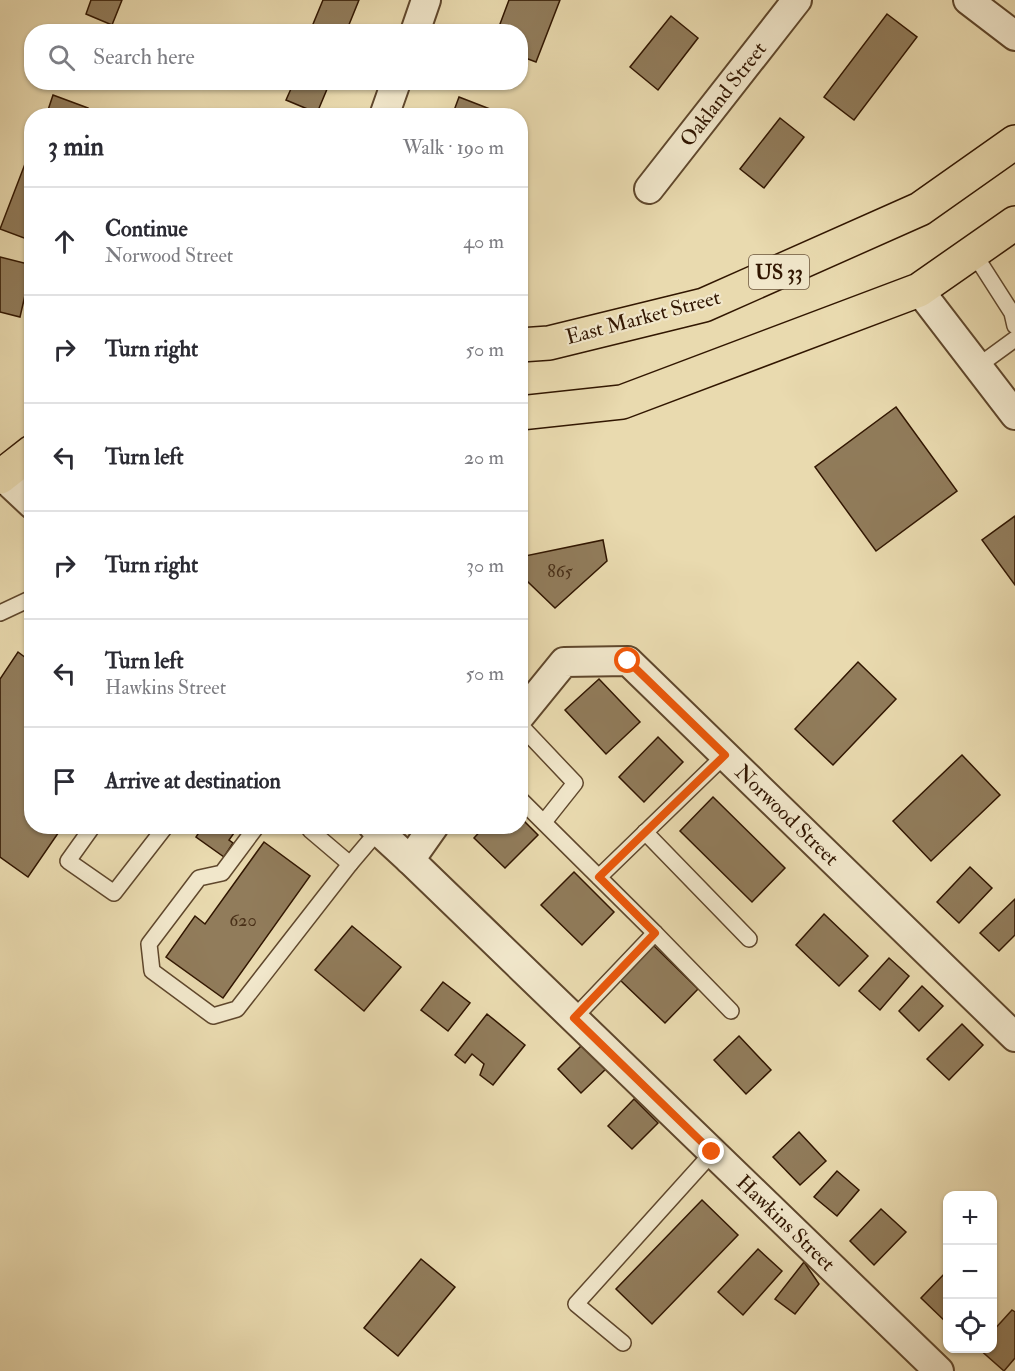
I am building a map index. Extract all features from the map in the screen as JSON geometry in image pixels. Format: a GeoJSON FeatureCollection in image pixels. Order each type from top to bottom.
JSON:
{"type":"FeatureCollection","features":[{"type":"Feature","properties":{"kind":"main road","name":"East Market Street"},"geometry":{"type":"LineString","coordinates":[[528,344],[549,343],[704,305],[920,209],[1015,142]]}},
{"type":"Feature","properties":{"kind":"main road"},"geometry":{"type":"LineString","coordinates":[[528,412],[622,402],[918,290],[1015,223]]}},
{"type":"Feature","properties":{"kind":"main road"},"geometry":{"type":"LineString","coordinates":[[11,478],[24,462]]}},
{"type":"Feature","properties":{"kind":"street"},"geometry":{"type":"LineString","coordinates":[[418,24],[426,0]]}},
{"type":"Feature","properties":{"kind":"street","name":"Oakland Street"},"geometry":{"type":"LineString","coordinates":[[649,189],[797,0]]}},
{"type":"Feature","properties":{"kind":"street"},"geometry":{"type":"LineString","coordinates":[[968,0],[1015,36]]}},
{"type":"Feature","properties":{"kind":"street"},"geometry":{"type":"LineString","coordinates":[[387,108],[393,90]]}},
{"type":"Feature","properties":{"kind":"street"},"geometry":{"type":"LineString","coordinates":[[918,290],[1015,415]]}},
{"type":"Feature","properties":{"kind":"street"},"geometry":{"type":"LineString","coordinates":[[11,478],[24,494]]}},
{"type":"Feature","properties":{"kind":"street","name":"Norwood Street"},"geometry":{"type":"LineString","coordinates":[[528,706],[564,662],[628,661],[1015,1037]]}},
{"type":"Feature","properties":{"kind":"street","name":"Hawkins Street"},"geometry":{"type":"LineString","coordinates":[[381,834],[939,1371]]}},
{"type":"Feature","properties":{"kind":"street"},"geometry":{"type":"LineString","coordinates":[[410,860],[428,834]]}},
{"type":"Feature","properties":{"kind":"lane"},"geometry":{"type":"LineString","coordinates":[[973,252],[1012,313],[1015,326]]}},
{"type":"Feature","properties":{"kind":"lane"},"geometry":{"type":"LineString","coordinates":[[978,366],[1015,339]]}},
{"type":"Feature","properties":{"kind":"lane"},"geometry":{"type":"LineString","coordinates":[[0,613],[24,602]]}},
{"type":"Feature","properties":{"kind":"lane"},"geometry":{"type":"LineString","coordinates":[[528,733],[576,783],[544,822]]}},
{"type":"Feature","properties":{"kind":"lane"},"geometry":{"type":"LineString","coordinates":[[599,877],[725,755]]}},
{"type":"Feature","properties":{"kind":"lane"},"geometry":{"type":"LineString","coordinates":[[528,807],[731,1011]]}},
{"type":"Feature","properties":{"kind":"lane"},"geometry":{"type":"LineString","coordinates":[[645,832],[749,939]]}},
{"type":"Feature","properties":{"kind":"lane"},"geometry":{"type":"LineString","coordinates":[[87,834],[68,861],[114,893],[160,834]]}},
{"type":"Feature","properties":{"kind":"lane"},"geometry":{"type":"LineString","coordinates":[[251,834],[222,873],[199,878],[149,945],[152,971],[213,1016],[237,1010],[371,834]]}},
{"type":"Feature","properties":{"kind":"lane"},"geometry":{"type":"LineString","coordinates":[[315,834],[350,864]]}},
{"type":"Feature","properties":{"kind":"lane"},"geometry":{"type":"LineString","coordinates":[[574,1018],[655,933]]}},
{"type":"Feature","properties":{"kind":"lane"},"geometry":{"type":"LineString","coordinates":[[623,1343],[576,1304],[712,1152]]}},
{"type":"Feature","properties":{"kind":"building"},"geometry":{"type":"Polygon","coordinates":[[[91,0],[122,0],[112,24],[86,14],[91,0]]]}},
{"type":"Feature","properties":{"kind":"building"},"geometry":{"type":"Polygon","coordinates":[[[323,0],[359,0],[349,24],[313,24],[323,0]]]}},
{"type":"Feature","properties":{"kind":"building"},"geometry":{"type":"Polygon","coordinates":[[[509,0],[560,0],[536,62],[528,59],[528,24],[500,24],[509,0]]]}},
{"type":"Feature","properties":{"kind":"building"},"geometry":{"type":"Polygon","coordinates":[[[887,14],[917,37],[854,120],[824,97],[887,14]]]}},
{"type":"Feature","properties":{"kind":"building"},"geometry":{"type":"Polygon","coordinates":[[[671,16],[698,38],[658,90],[630,67],[671,16]]]}},
{"type":"Feature","properties":{"kind":"building"},"geometry":{"type":"Polygon","coordinates":[[[290,90],[327,90],[319,108],[305,108],[286,100],[290,90]]]}},
{"type":"Feature","properties":{"kind":"building"},"geometry":{"type":"Polygon","coordinates":[[[53,95],[88,108],[49,108],[53,95]]]}},
{"type":"Feature","properties":{"kind":"building"},"geometry":{"type":"Polygon","coordinates":[[[459,97],[487,108],[455,108],[459,97]]]}},
{"type":"Feature","properties":{"kind":"building"},"geometry":{"type":"Polygon","coordinates":[[[780,118],[804,137],[764,188],[740,169],[780,118]]]}},
{"type":"Feature","properties":{"kind":"building"},"geometry":{"type":"Polygon","coordinates":[[[24,167],[24,238],[0,229],[24,167]]]}},
{"type":"Feature","properties":{"kind":"building"},"geometry":{"type":"Polygon","coordinates":[[[0,257],[24,263],[24,300],[20,317],[0,312],[0,257]]]}},
{"type":"Feature","properties":{"kind":"building"},"geometry":{"type":"Polygon","coordinates":[[[896,407],[957,491],[876,551],[815,467],[896,407]]]}},
{"type":"Feature","properties":{"kind":"building"},"geometry":{"type":"Polygon","coordinates":[[[1015,516],[1015,585],[982,540],[1015,516]]]}},
{"type":"Feature","properties":{"kind":"building"},"geometry":{"type":"Polygon","coordinates":[[[603,540],[607,561],[555,608],[528,582],[528,555],[603,540]]]}},
{"type":"Feature","properties":{"kind":"building"},"geometry":{"type":"Polygon","coordinates":[[[18,652],[24,656],[24,834],[58,834],[28,877],[0,857],[0,679],[18,652]]]}},
{"type":"Feature","properties":{"kind":"building"},"geometry":{"type":"Polygon","coordinates":[[[858,662],[896,699],[833,765],[795,729],[858,662]]]}},
{"type":"Feature","properties":{"kind":"building"},"geometry":{"type":"Polygon","coordinates":[[[599,679],[640,722],[606,754],[565,710],[599,679]]]}},
{"type":"Feature","properties":{"kind":"building"},"geometry":{"type":"Polygon","coordinates":[[[658,737],[683,762],[644,802],[619,777],[658,737]]]}},
{"type":"Feature","properties":{"kind":"building"},"geometry":{"type":"Polygon","coordinates":[[[962,755],[1000,795],[931,861],[893,821],[962,755]]]}},
{"type":"Feature","properties":{"kind":"building"},"geometry":{"type":"Polygon","coordinates":[[[713,797],[785,868],[752,902],[680,831],[713,797]]]}},
{"type":"Feature","properties":{"kind":"building"},"geometry":{"type":"Polygon","coordinates":[[[528,825],[538,835],[505,868],[474,838],[478,834],[528,834],[528,825]]]}},
{"type":"Feature","properties":{"kind":"building"},"geometry":{"type":"Polygon","coordinates":[[[198,834],[233,834],[229,840],[233,843],[224,857],[196,837],[198,834]]]}},
{"type":"Feature","properties":{"kind":"building"},"geometry":{"type":"Polygon","coordinates":[[[264,842],[310,876],[223,998],[166,957],[195,916],[205,924],[264,842]]]}},
{"type":"Feature","properties":{"kind":"building"},"geometry":{"type":"Polygon","coordinates":[[[970,867],[992,888],[959,923],[937,902],[970,867]]]}},
{"type":"Feature","properties":{"kind":"building"},"geometry":{"type":"Polygon","coordinates":[[[574,872],[614,912],[582,945],[541,905],[574,872]]]}},
{"type":"Feature","properties":{"kind":"building"},"geometry":{"type":"Polygon","coordinates":[[[1015,899],[1015,935],[999,951],[980,933],[1015,899]]]}},
{"type":"Feature","properties":{"kind":"building"},"geometry":{"type":"Polygon","coordinates":[[[824,914],[868,956],[839,986],[796,945],[824,914]]]}},
{"type":"Feature","properties":{"kind":"building"},"geometry":{"type":"Polygon","coordinates":[[[352,926],[401,967],[364,1011],[315,970],[352,926]]]}},
{"type":"Feature","properties":{"kind":"building"},"geometry":{"type":"Polygon","coordinates":[[[653,945],[698,989],[665,1023],[620,980],[653,945]]]}},
{"type":"Feature","properties":{"kind":"building"},"geometry":{"type":"Polygon","coordinates":[[[889,958],[909,976],[880,1010],[859,991],[889,958]]]}},
{"type":"Feature","properties":{"kind":"building"},"geometry":{"type":"Polygon","coordinates":[[[443,982],[470,1003],[448,1031],[421,1010],[443,982]]]}},
{"type":"Feature","properties":{"kind":"building"},"geometry":{"type":"Polygon","coordinates":[[[922,986],[943,1006],[919,1031],[899,1011],[922,986]]]}},
{"type":"Feature","properties":{"kind":"building"},"geometry":{"type":"Polygon","coordinates":[[[487,1014],[525,1045],[493,1085],[480,1075],[484,1064],[472,1054],[465,1063],[455,1055],[487,1014]]]}},
{"type":"Feature","properties":{"kind":"building"},"geometry":{"type":"Polygon","coordinates":[[[962,1024],[983,1045],[949,1080],[927,1059],[962,1024]]]}},
{"type":"Feature","properties":{"kind":"building"},"geometry":{"type":"Polygon","coordinates":[[[739,1036],[771,1070],[746,1094],[714,1060],[739,1036]]]}},
{"type":"Feature","properties":{"kind":"building"},"geometry":{"type":"Polygon","coordinates":[[[585,1042],[609,1066],[581,1093],[558,1069],[585,1042]]]}},
{"type":"Feature","properties":{"kind":"building"},"geometry":{"type":"Polygon","coordinates":[[[634,1099],[658,1123],[632,1149],[608,1126],[634,1099]]]}},
{"type":"Feature","properties":{"kind":"building"},"geometry":{"type":"Polygon","coordinates":[[[799,1132],[826,1161],[800,1185],[773,1157],[799,1132]]]}},
{"type":"Feature","properties":{"kind":"building"},"geometry":{"type":"Polygon","coordinates":[[[837,1171],[859,1190],[837,1216],[814,1197],[837,1171]]]}},
{"type":"Feature","properties":{"kind":"building"},"geometry":{"type":"Polygon","coordinates":[[[702,1200],[738,1235],[652,1324],[616,1289],[702,1200]]]}},
{"type":"Feature","properties":{"kind":"building"},"geometry":{"type":"Polygon","coordinates":[[[881,1209],[906,1232],[874,1265],[850,1241],[881,1209]]]}},
{"type":"Feature","properties":{"kind":"building"},"geometry":{"type":"Polygon","coordinates":[[[758,1249],[782,1271],[743,1315],[718,1292],[758,1249]]]}},
{"type":"Feature","properties":{"kind":"building"},"geometry":{"type":"Polygon","coordinates":[[[421,1259],[455,1287],[398,1356],[364,1328],[421,1259]]]}},
{"type":"Feature","properties":{"kind":"building"},"geometry":{"type":"Polygon","coordinates":[[[804,1262],[819,1284],[795,1314],[775,1299],[804,1262]]]}},
{"type":"Feature","properties":{"kind":"building"},"geometry":{"type":"Polygon","coordinates":[[[943,1275],[943,1319],[921,1298],[943,1275]]]}},
{"type":"Feature","properties":{"kind":"building"},"geometry":{"type":"Polygon","coordinates":[[[1012,1310],[1015,1312],[1015,1358],[1004,1371],[984,1353],[997,1353],[997,1326],[1012,1310]]]}},
{"type":"Feature","properties":{"kind":"route"},"geometry":{"type":"LineString","coordinates":[[628,661],[725,755],[599,877],[655,933],[574,1018],[712,1152]]}}]}
